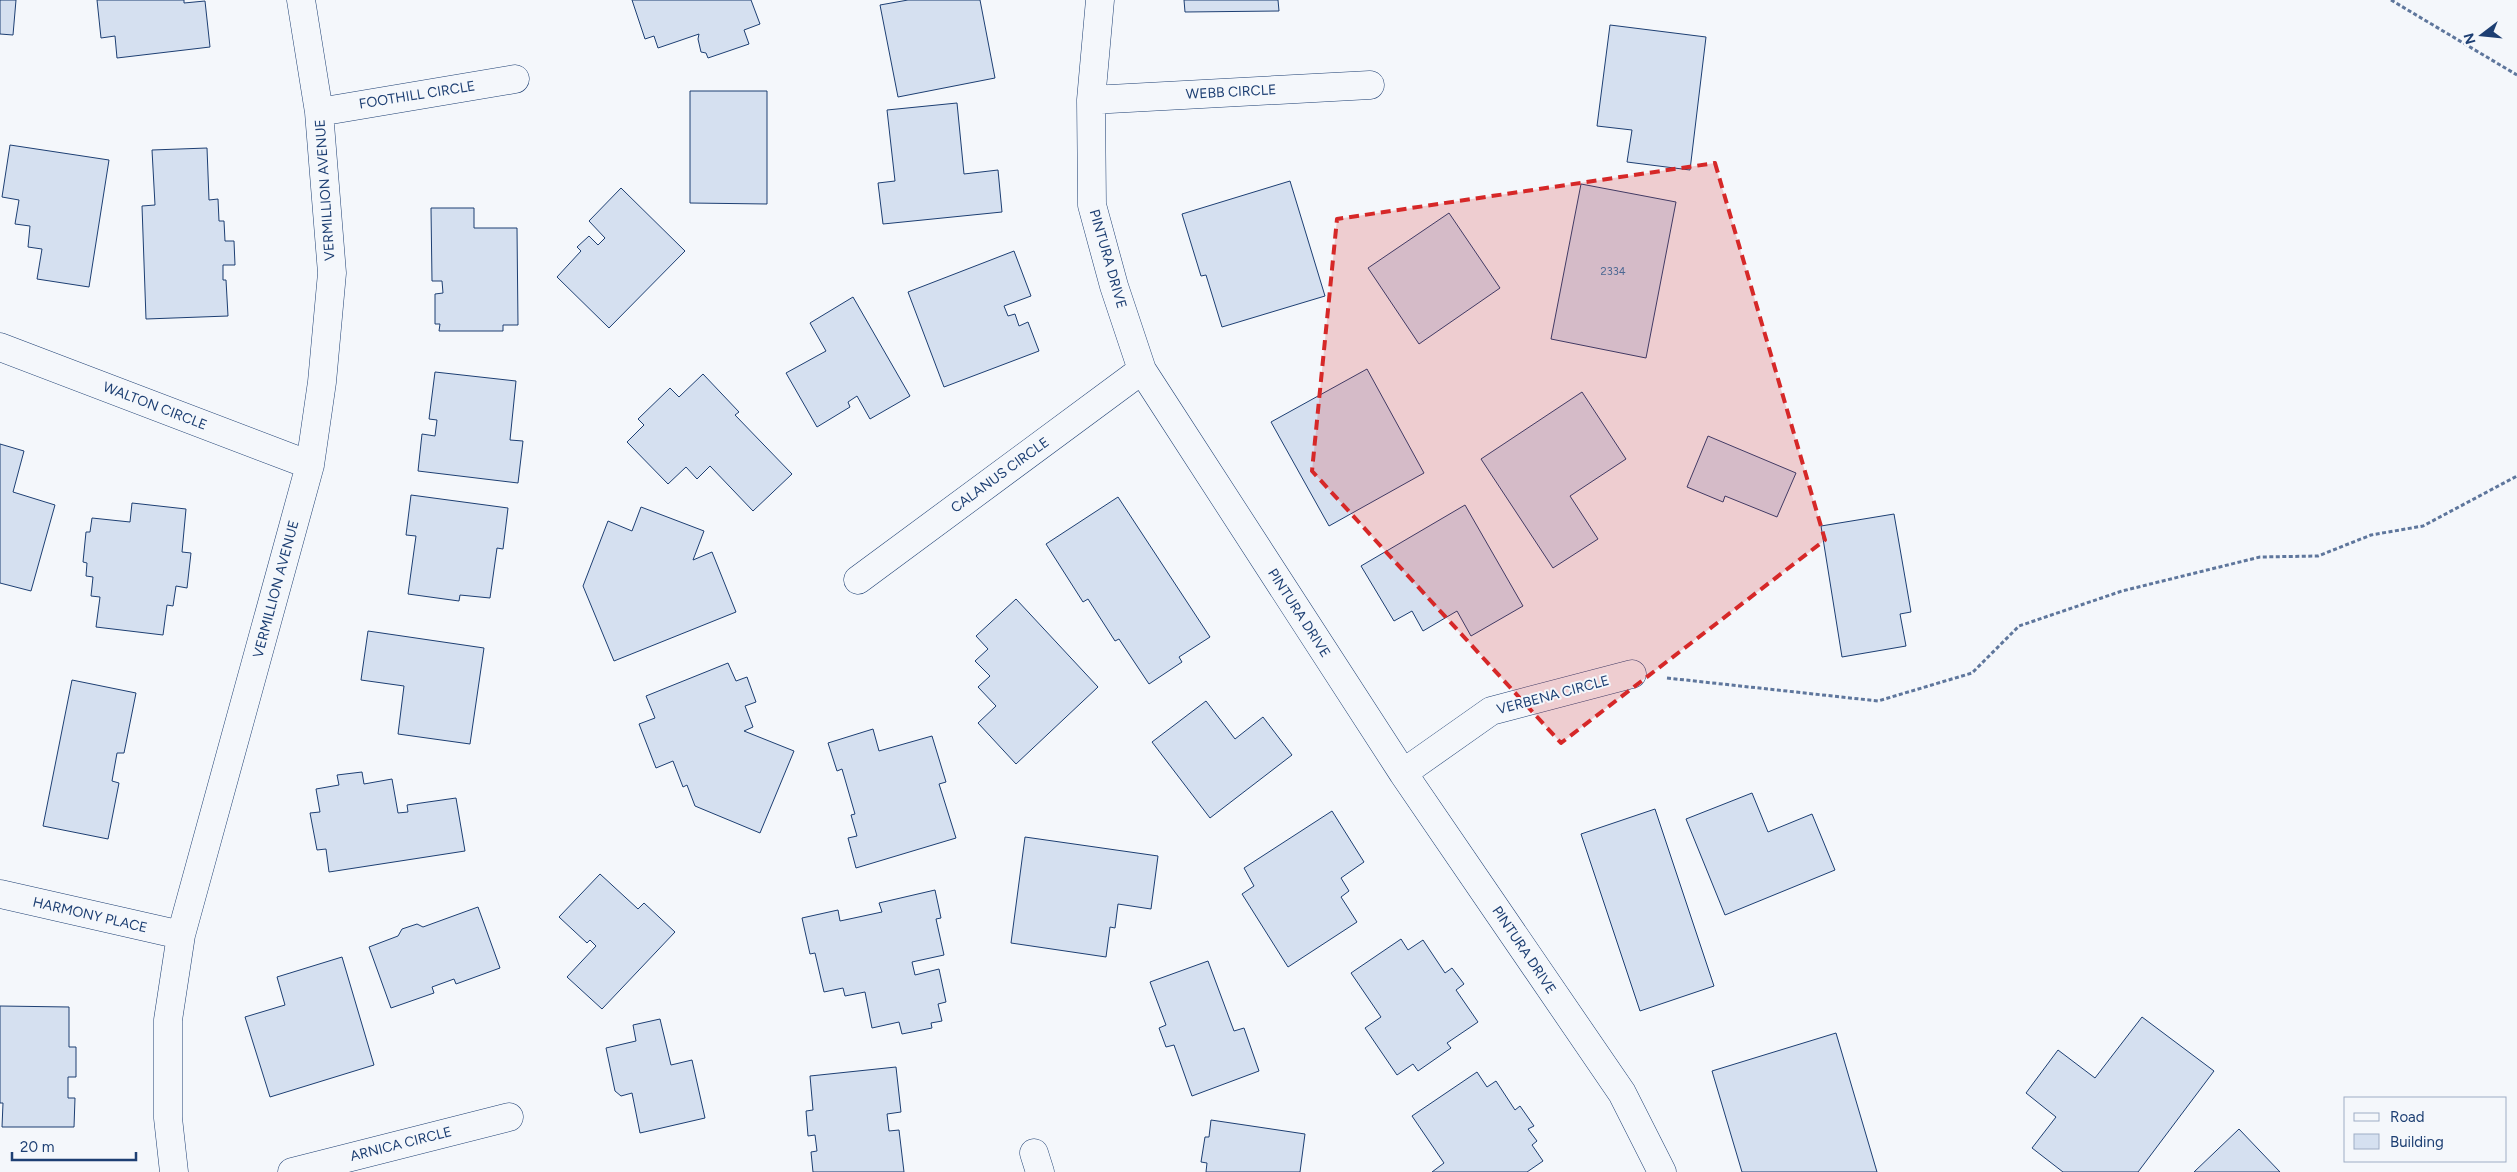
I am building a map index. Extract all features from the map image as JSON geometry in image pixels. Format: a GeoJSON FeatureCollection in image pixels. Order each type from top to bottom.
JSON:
{"type":"FeatureCollection","features":[{"type":"Feature","properties":{"kind":"street","name":"VERMILLION AVENUE"},"geometry":{"type":"LineString","coordinates":[[174,1172],[168,1118],[168,1020],[181,935],[310,465],[322,382],[332,274],[319,112],[302,0]]}},
{"type":"Feature","properties":{"kind":"street","name":"PINTURA DRIVE"},"geometry":{"type":"LineString","coordinates":[[1100,0],[1091,100],[1092,205],[1114,286],[1142,370],[1403,773],[1622,1093],[1662,1172]]}},
{"type":"Feature","properties":{"kind":"street","name":"FOOTHILL CIRCLE"},"geometry":{"type":"LineString","coordinates":[[319,112],[515,79]]}},
{"type":"Feature","properties":{"kind":"street","name":"WEBB CIRCLE"},"geometry":{"type":"LineString","coordinates":[[1091,100],[1370,85]]}},
{"type":"Feature","properties":{"kind":"street","name":"WALTON CIRCLE"},"geometry":{"type":"LineString","coordinates":[[0,347],[310,465]]}},
{"type":"Feature","properties":{"kind":"street","name":"CALANUS CIRCLE"},"geometry":{"type":"LineString","coordinates":[[858,580],[1142,370]]}},
{"type":"Feature","properties":{"kind":"street","name":"VERBENA CIRCLE"},"geometry":{"type":"LineString","coordinates":[[1403,773],[1491,711],[1632,674]]}},
{"type":"Feature","properties":{"kind":"street","name":"HARMONY PLACE"},"geometry":{"type":"LineString","coordinates":[[0,894],[181,935]]}},
{"type":"Feature","properties":{"kind":"street","name":"ARNICA CIRCLE"},"geometry":{"type":"LineString","coordinates":[[292,1172],[509,1117]]}},
{"type":"Feature","properties":{"kind":"path"},"geometry":{"type":"LineString","coordinates":[[2391,0],[2517,75]]}},
{"type":"Feature","properties":{"kind":"path"},"geometry":{"type":"LineString","coordinates":[[1632,674],[1878,701],[1972,673],[2019,626],[2122,591],[2260,557],[2318,556],[2371,535],[2423,526],[2517,476]]}},
{"type":"Feature","properties":{"kind":"highlighted area"},"geometry":{"type":"Polygon","coordinates":[[[1715,163],[1825,540],[1561,743],[1312,471],[1337,219],[1715,163]]]}},
{"type":"Feature","properties":{"kind":"building"},"geometry":{"type":"Polygon","coordinates":[[[0,0],[16,0],[13,35],[0,34],[0,0]]]}},
{"type":"Feature","properties":{"kind":"building"},"geometry":{"type":"Polygon","coordinates":[[[97,0],[184,0],[184,3],[205,1],[210,47],[117,58],[115,36],[101,38],[97,0]]]}},
{"type":"Feature","properties":{"kind":"building"},"geometry":{"type":"Polygon","coordinates":[[[632,0],[751,0],[760,24],[744,30],[749,44],[708,58],[706,53],[701,52],[698,39],[699,34],[658,48],[654,36],[645,39],[632,0]]]}},
{"type":"Feature","properties":{"kind":"building"},"geometry":{"type":"Polygon","coordinates":[[[908,0],[980,0],[995,78],[898,97],[880,5],[908,0]]]}},
{"type":"Feature","properties":{"kind":"building"},"geometry":{"type":"Polygon","coordinates":[[[1184,0],[1278,0],[1279,11],[1185,12],[1184,0]]]}},
{"type":"Feature","properties":{"kind":"building"},"geometry":{"type":"Polygon","coordinates":[[[1610,25],[1706,37],[1690,170],[1627,162],[1632,130],[1597,126],[1610,25]]]}},
{"type":"Feature","properties":{"kind":"building"},"geometry":{"type":"Polygon","coordinates":[[[690,91],[767,91],[767,204],[690,203],[690,91]]]}},
{"type":"Feature","properties":{"kind":"building"},"geometry":{"type":"Polygon","coordinates":[[[957,103],[964,174],[998,170],[1002,212],[883,224],[878,183],[895,181],[887,110],[957,103]]]}},
{"type":"Feature","properties":{"kind":"building"},"geometry":{"type":"Polygon","coordinates":[[[10,145],[109,160],[89,287],[37,279],[42,249],[28,247],[30,226],[15,224],[19,200],[2,197],[10,145]]]}},
{"type":"Feature","properties":{"kind":"building"},"geometry":{"type":"Polygon","coordinates":[[[207,148],[209,200],[218,199],[219,221],[224,221],[225,241],[234,241],[235,265],[223,265],[223,280],[226,280],[228,316],[146,319],[142,206],[155,205],[152,150],[207,148]]]}},
{"type":"Feature","properties":{"kind":"building"},"geometry":{"type":"Polygon","coordinates":[[[1290,181],[1325,296],[1222,327],[1206,275],[1201,276],[1182,214],[1290,181]]]}},
{"type":"Feature","properties":{"kind":"building"},"geometry":{"type":"Polygon","coordinates":[[[1581,184],[1676,202],[1646,358],[1551,339],[1581,184]]]}},
{"type":"Feature","properties":{"kind":"building"},"geometry":{"type":"Polygon","coordinates":[[[621,188],[685,251],[609,328],[557,277],[581,251],[577,247],[589,236],[598,245],[605,238],[589,221],[621,188]]]}},
{"type":"Feature","properties":{"kind":"building"},"geometry":{"type":"Polygon","coordinates":[[[431,208],[474,208],[474,228],[517,228],[518,325],[503,325],[503,331],[439,331],[440,324],[435,324],[435,294],[443,293],[442,281],[432,281],[431,208]]]}},
{"type":"Feature","properties":{"kind":"building"},"geometry":{"type":"Polygon","coordinates":[[[1449,213],[1500,288],[1419,344],[1368,268],[1449,213]]]}},
{"type":"Feature","properties":{"kind":"building"},"geometry":{"type":"Polygon","coordinates":[[[1014,251],[1031,296],[1004,306],[1008,316],[1015,314],[1019,326],[1028,322],[1039,351],[944,387],[908,292],[1014,251]]]}},
{"type":"Feature","properties":{"kind":"building"},"geometry":{"type":"Polygon","coordinates":[[[853,297],[910,396],[870,419],[857,396],[848,402],[850,407],[817,427],[786,373],[826,351],[810,323],[853,297]]]}},
{"type":"Feature","properties":{"kind":"building"},"geometry":{"type":"Polygon","coordinates":[[[1367,369],[1424,473],[1329,526],[1271,422],[1367,369]]]}},
{"type":"Feature","properties":{"kind":"building"},"geometry":{"type":"Polygon","coordinates":[[[435,372],[516,381],[510,440],[523,441],[518,483],[418,471],[422,434],[435,436],[437,420],[429,419],[435,372]]]}},
{"type":"Feature","properties":{"kind":"building"},"geometry":{"type":"Polygon","coordinates":[[[703,374],[739,412],[735,415],[792,474],[753,511],[710,466],[697,479],[686,467],[668,484],[627,442],[644,425],[638,419],[670,388],[679,397],[703,374]]]}},
{"type":"Feature","properties":{"kind":"building"},"geometry":{"type":"Polygon","coordinates":[[[1582,392],[1626,459],[1570,496],[1598,539],[1553,568],[1481,459],[1582,392]]]}},
{"type":"Feature","properties":{"kind":"building"},"geometry":{"type":"Polygon","coordinates":[[[1708,436],[1796,473],[1777,517],[1725,496],[1723,502],[1687,487],[1708,436]]]}},
{"type":"Feature","properties":{"kind":"building"},"geometry":{"type":"Polygon","coordinates":[[[0,444],[24,451],[13,492],[55,505],[31,591],[0,583],[0,444]]]}},
{"type":"Feature","properties":{"kind":"building"},"geometry":{"type":"Polygon","coordinates":[[[411,495],[508,508],[503,549],[497,548],[490,598],[460,595],[459,601],[408,594],[416,536],[406,535],[411,495]]]}},
{"type":"Feature","properties":{"kind":"building"},"geometry":{"type":"Polygon","coordinates":[[[1118,497],[1210,637],[1179,657],[1182,662],[1149,684],[1119,639],[1115,641],[1088,599],[1083,602],[1046,544],[1118,497]]]}},
{"type":"Feature","properties":{"kind":"building"},"geometry":{"type":"Polygon","coordinates":[[[132,503],[186,509],[182,552],[191,553],[187,588],[176,586],[173,606],[167,605],[163,635],[96,627],[100,597],[91,596],[93,577],[86,576],[87,563],[83,562],[86,532],[90,532],[92,518],[130,522],[132,503]]]}},
{"type":"Feature","properties":{"kind":"building"},"geometry":{"type":"Polygon","coordinates":[[[1465,505],[1523,606],[1471,636],[1457,611],[1423,631],[1412,611],[1394,621],[1361,566],[1465,505]]]}},
{"type":"Feature","properties":{"kind":"building"},"geometry":{"type":"Polygon","coordinates":[[[641,507],[704,531],[693,560],[712,552],[736,612],[614,661],[583,586],[608,521],[632,531],[641,507]]]}},
{"type":"Feature","properties":{"kind":"building"},"geometry":{"type":"Polygon","coordinates":[[[1894,514],[1911,612],[1900,614],[1906,646],[1842,657],[1821,526],[1894,514]]]}},
{"type":"Feature","properties":{"kind":"building"},"geometry":{"type":"Polygon","coordinates":[[[1016,599],[1098,687],[1016,764],[978,723],[996,706],[978,687],[990,676],[975,661],[988,649],[976,636],[1016,599]]]}},
{"type":"Feature","properties":{"kind":"building"},"geometry":{"type":"Polygon","coordinates":[[[368,631],[484,648],[470,744],[398,734],[404,686],[361,680],[368,631]]]}},
{"type":"Feature","properties":{"kind":"building"},"geometry":{"type":"Polygon","coordinates":[[[728,663],[736,681],[747,677],[756,702],[745,706],[753,727],[744,731],[794,751],[760,833],[695,806],[687,785],[683,787],[673,761],[656,768],[639,724],[655,718],[646,696],[728,663]]]}},
{"type":"Feature","properties":{"kind":"building"},"geometry":{"type":"Polygon","coordinates":[[[72,680],[136,693],[124,753],[117,753],[112,781],[119,783],[108,839],[43,826],[72,680]]]}},
{"type":"Feature","properties":{"kind":"building"},"geometry":{"type":"Polygon","coordinates":[[[1206,701],[1235,739],[1263,717],[1292,755],[1210,818],[1152,742],[1206,701]]]}},
{"type":"Feature","properties":{"kind":"building"},"geometry":{"type":"Polygon","coordinates":[[[873,729],[879,751],[932,736],[946,782],[939,784],[956,838],[856,868],[848,838],[857,836],[851,815],[855,814],[842,769],[837,771],[828,743],[873,729]]]}},
{"type":"Feature","properties":{"kind":"building"},"geometry":{"type":"Polygon","coordinates":[[[362,772],[364,784],[392,779],[398,813],[408,812],[407,805],[456,798],[465,851],[329,872],[326,849],[317,850],[310,813],[320,812],[316,789],[339,785],[337,775],[362,772]]]}},
{"type":"Feature","properties":{"kind":"building"},"geometry":{"type":"Polygon","coordinates":[[[1752,793],[1768,832],[1812,814],[1835,870],[1725,915],[1686,819],[1752,793]]]}},
{"type":"Feature","properties":{"kind":"building"},"geometry":{"type":"Polygon","coordinates":[[[1655,809],[1714,986],[1640,1011],[1581,834],[1655,809]]]}},
{"type":"Feature","properties":{"kind":"building"},"geometry":{"type":"Polygon","coordinates":[[[1332,811],[1364,862],[1341,878],[1349,891],[1341,897],[1357,922],[1288,967],[1242,894],[1254,886],[1244,868],[1332,811]]]}},
{"type":"Feature","properties":{"kind":"building"},"geometry":{"type":"Polygon","coordinates":[[[1025,837],[1158,856],[1151,909],[1118,904],[1115,928],[1110,927],[1106,957],[1011,943],[1025,837]]]}},
{"type":"Feature","properties":{"kind":"building"},"geometry":{"type":"Polygon","coordinates":[[[600,874],[638,909],[644,903],[675,932],[602,1009],[567,977],[596,946],[590,940],[587,943],[559,917],[600,874]]]}},
{"type":"Feature","properties":{"kind":"building"},"geometry":{"type":"Polygon","coordinates":[[[935,890],[941,918],[936,919],[944,955],[912,962],[915,975],[939,969],[946,1002],[938,1004],[942,1021],[931,1023],[932,1028],[902,1034],[899,1022],[872,1028],[865,992],[845,996],[843,988],[824,992],[815,953],[810,954],[802,918],[838,910],[840,921],[882,912],[879,903],[935,890]]]}},
{"type":"Feature","properties":{"kind":"building"},"geometry":{"type":"Polygon","coordinates":[[[478,907],[500,968],[456,984],[454,979],[432,987],[434,993],[391,1008],[369,947],[398,936],[402,929],[417,924],[423,927],[478,907]]]}},
{"type":"Feature","properties":{"kind":"building"},"geometry":{"type":"Polygon","coordinates":[[[1401,939],[1408,950],[1423,940],[1445,973],[1452,968],[1464,984],[1456,990],[1478,1022],[1447,1043],[1451,1048],[1418,1071],[1413,1064],[1397,1075],[1365,1028],[1381,1017],[1351,973],[1401,939]]]}},
{"type":"Feature","properties":{"kind":"building"},"geometry":{"type":"Polygon","coordinates":[[[342,957],[374,1065],[270,1097],[245,1017],[285,1005],[277,977],[342,957]]]}},
{"type":"Feature","properties":{"kind":"building"},"geometry":{"type":"Polygon","coordinates":[[[1208,961],[1234,1031],[1244,1028],[1259,1071],[1192,1096],[1174,1045],[1166,1047],[1159,1028],[1166,1025],[1150,982],[1208,961]]]}},
{"type":"Feature","properties":{"kind":"building"},"geometry":{"type":"Polygon","coordinates":[[[0,1006],[69,1007],[69,1047],[76,1047],[76,1077],[68,1077],[68,1098],[75,1098],[74,1127],[2,1127],[3,1103],[0,1103],[0,1006]]]}},
{"type":"Feature","properties":{"kind":"building"},"geometry":{"type":"Polygon","coordinates":[[[2142,1017],[2214,1071],[2138,1172],[2063,1172],[2032,1148],[2056,1117],[2026,1093],[2058,1050],[2095,1078],[2142,1017]]]}},
{"type":"Feature","properties":{"kind":"building"},"geometry":{"type":"Polygon","coordinates":[[[660,1019],[671,1065],[692,1060],[705,1118],[640,1133],[632,1093],[621,1096],[615,1091],[606,1048],[636,1041],[633,1025],[660,1019]]]}},
{"type":"Feature","properties":{"kind":"building"},"geometry":{"type":"Polygon","coordinates":[[[1836,1033],[1877,1172],[1742,1172],[1712,1071],[1836,1033]]]}},
{"type":"Feature","properties":{"kind":"building"},"geometry":{"type":"Polygon","coordinates":[[[896,1067],[901,1112],[887,1114],[889,1131],[899,1130],[904,1172],[813,1172],[811,1152],[817,1151],[815,1135],[808,1136],[806,1111],[813,1110],[810,1076],[896,1067]]]}},
{"type":"Feature","properties":{"kind":"building"},"geometry":{"type":"Polygon","coordinates":[[[1477,1072],[1487,1087],[1496,1081],[1515,1110],[1520,1106],[1534,1126],[1528,1129],[1537,1141],[1532,1145],[1543,1161],[1527,1172],[1432,1172],[1444,1163],[1412,1116],[1477,1072]]]}},
{"type":"Feature","properties":{"kind":"building"},"geometry":{"type":"Polygon","coordinates":[[[1211,1120],[1305,1134],[1300,1172],[1206,1172],[1207,1163],[1201,1162],[1205,1137],[1209,1137],[1211,1120]]]}},
{"type":"Feature","properties":{"kind":"building"},"geometry":{"type":"Polygon","coordinates":[[[2239,1129],[2280,1172],[2194,1172],[2239,1129]]]}}]}
